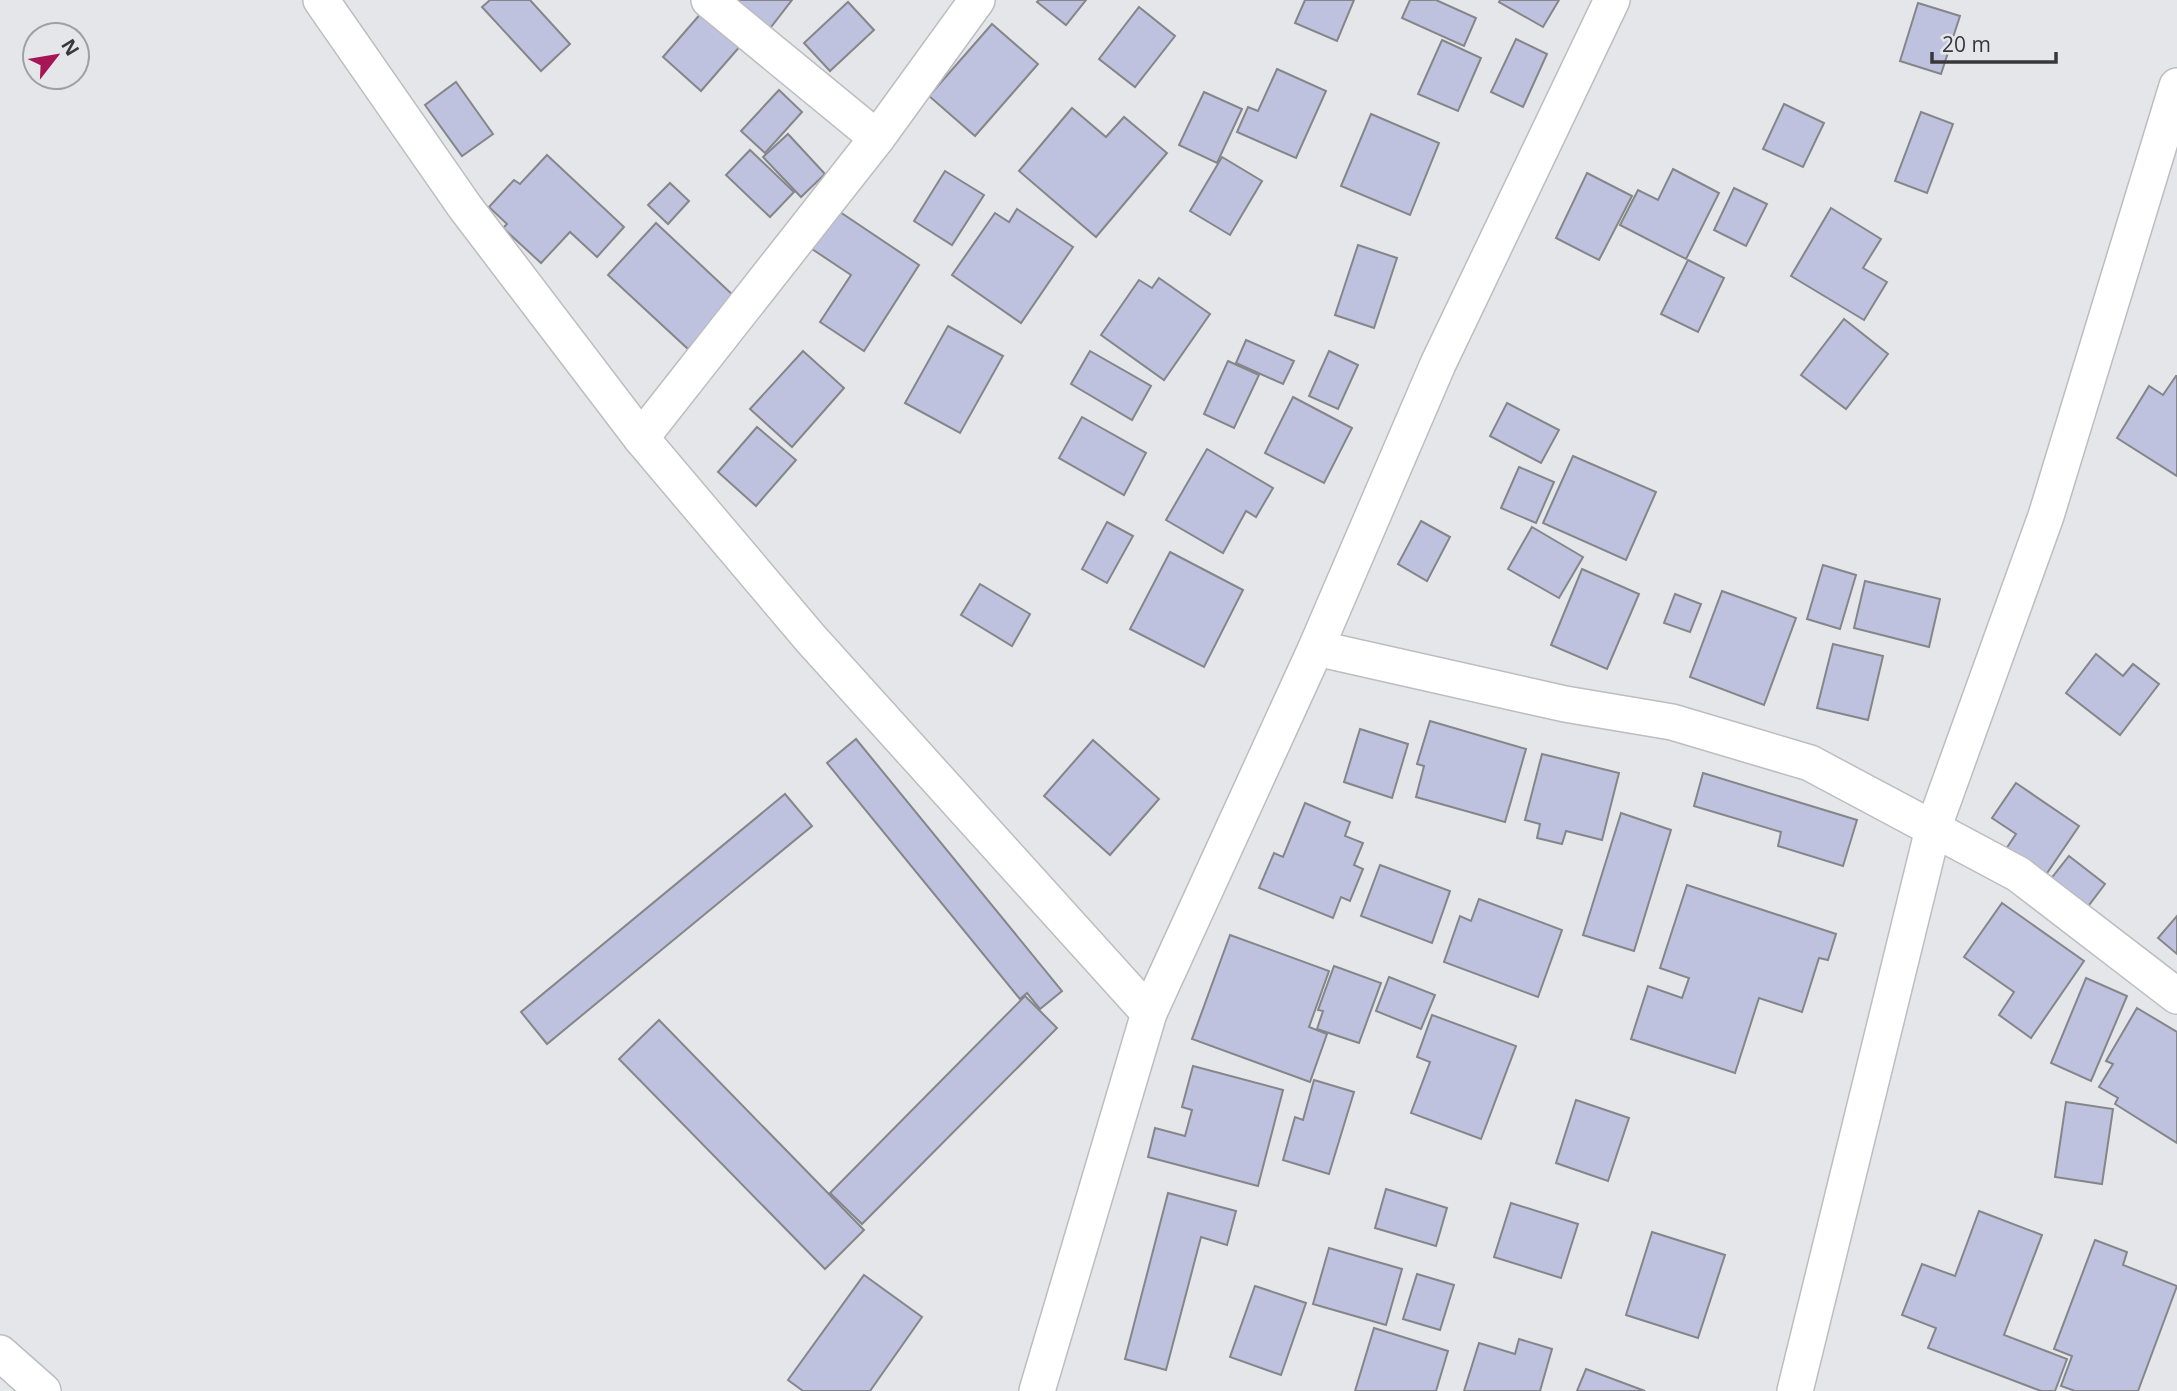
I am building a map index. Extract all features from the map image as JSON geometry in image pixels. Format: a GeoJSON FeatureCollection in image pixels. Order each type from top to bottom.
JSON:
{"type":"FeatureCollection","features":[{"type":"Feature","properties":{"kind":"street"},"geometry":{"type":"LineString","coordinates":[[321,0],[465,207],[641,438],[811,639],[1149,1013]]}},
{"type":"Feature","properties":{"kind":"street"},"geometry":{"type":"LineString","coordinates":[[709,0],[877,138]]}},
{"type":"Feature","properties":{"kind":"street"},"geometry":{"type":"LineString","coordinates":[[641,438],[877,138],[976,0]]}},
{"type":"Feature","properties":{"kind":"street"},"geometry":{"type":"LineString","coordinates":[[1037,1391],[1149,1013],[1316,648],[1437,364],[1612,0]]}},
{"type":"Feature","properties":{"kind":"street"},"geometry":{"type":"LineString","coordinates":[[1795,1391],[1933,829],[2046,516],[2177,86]]}},
{"type":"Feature","properties":{"kind":"street"},"geometry":{"type":"LineString","coordinates":[[1316,648],[1565,704],[1684,725],[1810,763],[2018,874],[2177,996]]}},
{"type":"Feature","properties":{"kind":"street"},"geometry":{"type":"LineString","coordinates":[[0,1353],[43,1391]]}},
{"type":"Feature","properties":{"kind":"building"},"geometry":{"type":"Polygon","coordinates":[[[490,0],[530,0],[570,44],[541,71],[482,7],[490,0]]]}},
{"type":"Feature","properties":{"kind":"building"},"geometry":{"type":"Polygon","coordinates":[[[719,0],[792,0],[764,36],[719,0]]]}},
{"type":"Feature","properties":{"kind":"building"},"geometry":{"type":"Polygon","coordinates":[[[1086,0],[1066,25],[1037,2],[1086,0]]]}},
{"type":"Feature","properties":{"kind":"building"},"geometry":{"type":"Polygon","coordinates":[[[1305,0],[1354,0],[1337,41],[1295,23],[1305,0]]]}},
{"type":"Feature","properties":{"kind":"building"},"geometry":{"type":"Polygon","coordinates":[[[1410,0],[1436,0],[1476,18],[1464,46],[1402,18],[1410,0]]]}},
{"type":"Feature","properties":{"kind":"building"},"geometry":{"type":"Polygon","coordinates":[[[1559,0],[1543,27],[1499,2],[1559,0]]]}},
{"type":"Feature","properties":{"kind":"building"},"geometry":{"type":"Polygon","coordinates":[[[848,2],[874,30],[830,71],[804,43],[848,2]]]}},
{"type":"Feature","properties":{"kind":"building"},"geometry":{"type":"Polygon","coordinates":[[[1918,3],[1960,16],[1941,74],[1900,61],[1918,3]]]}},
{"type":"Feature","properties":{"kind":"building"},"geometry":{"type":"Polygon","coordinates":[[[1139,7],[1175,36],[1135,87],[1099,59],[1139,7]]]}},
{"type":"Feature","properties":{"kind":"building"},"geometry":{"type":"Polygon","coordinates":[[[703,11],[742,44],[701,91],[663,57],[703,11]]]}},
{"type":"Feature","properties":{"kind":"building"},"geometry":{"type":"Polygon","coordinates":[[[992,24],[1038,64],[975,136],[929,96],[992,24]]]}},
{"type":"Feature","properties":{"kind":"building"},"geometry":{"type":"Polygon","coordinates":[[[1516,39],[1547,54],[1523,107],[1491,92],[1516,39]]]}},
{"type":"Feature","properties":{"kind":"building"},"geometry":{"type":"Polygon","coordinates":[[[1442,40],[1481,58],[1458,111],[1418,94],[1442,40]]]}},
{"type":"Feature","properties":{"kind":"building"},"geometry":{"type":"Polygon","coordinates":[[[1277,69],[1326,91],[1296,158],[1237,132],[1248,107],[1258,111],[1277,69]]]}},
{"type":"Feature","properties":{"kind":"building"},"geometry":{"type":"Polygon","coordinates":[[[456,82],[493,134],[462,156],[425,105],[456,82]]]}},
{"type":"Feature","properties":{"kind":"building"},"geometry":{"type":"Polygon","coordinates":[[[779,90],[802,112],[765,153],[741,131],[779,90]]]}},
{"type":"Feature","properties":{"kind":"building"},"geometry":{"type":"Polygon","coordinates":[[[1204,92],[1242,109],[1217,163],[1179,145],[1204,92]]]}},
{"type":"Feature","properties":{"kind":"building"},"geometry":{"type":"Polygon","coordinates":[[[1784,104],[1824,123],[1803,167],[1763,149],[1784,104]]]}},
{"type":"Feature","properties":{"kind":"building"},"geometry":{"type":"Polygon","coordinates":[[[1072,108],[1106,137],[1124,117],[1167,153],[1096,237],[1019,171],[1072,108]]]}},
{"type":"Feature","properties":{"kind":"building"},"geometry":{"type":"Polygon","coordinates":[[[1921,112],[1953,124],[1927,193],[1895,181],[1921,112]]]}},
{"type":"Feature","properties":{"kind":"building"},"geometry":{"type":"Polygon","coordinates":[[[1371,114],[1439,143],[1410,215],[1341,186],[1371,114]]]}},
{"type":"Feature","properties":{"kind":"building"},"geometry":{"type":"Polygon","coordinates":[[[788,134],[825,174],[801,197],[763,157],[788,134]]]}},
{"type":"Feature","properties":{"kind":"building"},"geometry":{"type":"Polygon","coordinates":[[[750,150],[794,192],[770,217],[726,175],[750,150]]]}},
{"type":"Feature","properties":{"kind":"building"},"geometry":{"type":"Polygon","coordinates":[[[547,155],[624,227],[597,257],[570,232],[541,263],[503,228],[507,224],[489,207],[514,180],[520,184],[547,155]]]}},
{"type":"Feature","properties":{"kind":"building"},"geometry":{"type":"Polygon","coordinates":[[[1222,157],[1262,181],[1230,235],[1190,211],[1222,157]]]}},
{"type":"Feature","properties":{"kind":"building"},"geometry":{"type":"Polygon","coordinates":[[[1673,169],[1719,193],[1686,259],[1620,225],[1638,190],[1658,200],[1673,169]]]}},
{"type":"Feature","properties":{"kind":"building"},"geometry":{"type":"Polygon","coordinates":[[[945,171],[984,195],[952,245],[914,221],[945,171]]]}},
{"type":"Feature","properties":{"kind":"building"},"geometry":{"type":"Polygon","coordinates":[[[1587,173],[1632,196],[1599,260],[1556,238],[1587,173]]]}},
{"type":"Feature","properties":{"kind":"building"},"geometry":{"type":"Polygon","coordinates":[[[670,183],[689,201],[668,224],[648,205],[670,183]]]}},
{"type":"Feature","properties":{"kind":"building"},"geometry":{"type":"Polygon","coordinates":[[[1734,188],[1767,204],[1746,246],[1714,230],[1734,188]]]}},
{"type":"Feature","properties":{"kind":"building"},"geometry":{"type":"Polygon","coordinates":[[[1831,208],[1881,239],[1863,268],[1887,282],[1864,320],[1791,276],[1831,208]]]}},
{"type":"Feature","properties":{"kind":"building"},"geometry":{"type":"Polygon","coordinates":[[[1017,209],[1073,247],[1021,323],[952,275],[995,213],[1009,222],[1017,209]]]}},
{"type":"Feature","properties":{"kind":"building"},"geometry":{"type":"Polygon","coordinates":[[[837,210],[919,265],[864,351],[820,322],[851,275],[812,249],[837,210]]]}},
{"type":"Feature","properties":{"kind":"building"},"geometry":{"type":"Polygon","coordinates":[[[656,223],[735,297],[688,349],[608,275],[656,223]]]}},
{"type":"Feature","properties":{"kind":"building"},"geometry":{"type":"Polygon","coordinates":[[[1358,245],[1397,258],[1374,328],[1335,315],[1358,245]]]}},
{"type":"Feature","properties":{"kind":"building"},"geometry":{"type":"Polygon","coordinates":[[[1688,260],[1724,278],[1698,332],[1661,314],[1688,260]]]}},
{"type":"Feature","properties":{"kind":"building"},"geometry":{"type":"Polygon","coordinates":[[[1159,278],[1210,314],[1164,380],[1101,335],[1139,280],[1152,288],[1159,278]]]}},
{"type":"Feature","properties":{"kind":"building"},"geometry":{"type":"Polygon","coordinates":[[[1844,319],[1888,354],[1846,409],[1801,375],[1844,319]]]}},
{"type":"Feature","properties":{"kind":"building"},"geometry":{"type":"Polygon","coordinates":[[[948,326],[1003,356],[960,433],[905,403],[948,326]]]}},
{"type":"Feature","properties":{"kind":"building"},"geometry":{"type":"Polygon","coordinates":[[[1246,340],[1294,361],[1283,384],[1236,363],[1246,340]]]}},
{"type":"Feature","properties":{"kind":"building"},"geometry":{"type":"Polygon","coordinates":[[[803,351],[844,388],[792,447],[750,409],[803,351]]]}},
{"type":"Feature","properties":{"kind":"building"},"geometry":{"type":"Polygon","coordinates":[[[1090,351],[1151,386],[1132,420],[1071,384],[1090,351]]]}},
{"type":"Feature","properties":{"kind":"building"},"geometry":{"type":"Polygon","coordinates":[[[1329,351],[1358,365],[1338,409],[1309,396],[1329,351]]]}},
{"type":"Feature","properties":{"kind":"building"},"geometry":{"type":"Polygon","coordinates":[[[1228,361],[1259,375],[1234,428],[1204,414],[1228,361]]]}},
{"type":"Feature","properties":{"kind":"building"},"geometry":{"type":"Polygon","coordinates":[[[2176,376],[2177,476],[2117,438],[2149,386],[2163,395],[2176,376]]]}},
{"type":"Feature","properties":{"kind":"building"},"geometry":{"type":"Polygon","coordinates":[[[1293,397],[1352,428],[1324,483],[1265,453],[1293,397]]]}},
{"type":"Feature","properties":{"kind":"building"},"geometry":{"type":"Polygon","coordinates":[[[1507,403],[1559,430],[1541,463],[1490,436],[1507,403]]]}},
{"type":"Feature","properties":{"kind":"building"},"geometry":{"type":"Polygon","coordinates":[[[1082,417],[1146,453],[1124,495],[1059,458],[1082,417]]]}},
{"type":"Feature","properties":{"kind":"building"},"geometry":{"type":"Polygon","coordinates":[[[757,427],[796,460],[756,506],[718,472],[757,427]]]}},
{"type":"Feature","properties":{"kind":"building"},"geometry":{"type":"Polygon","coordinates":[[[1207,449],[1273,488],[1256,517],[1246,511],[1223,553],[1166,520],[1207,449]]]}},
{"type":"Feature","properties":{"kind":"building"},"geometry":{"type":"Polygon","coordinates":[[[1573,456],[1656,492],[1626,560],[1543,523],[1573,456]]]}},
{"type":"Feature","properties":{"kind":"building"},"geometry":{"type":"Polygon","coordinates":[[[1519,467],[1554,482],[1536,523],[1501,508],[1519,467]]]}},
{"type":"Feature","properties":{"kind":"building"},"geometry":{"type":"Polygon","coordinates":[[[1421,521],[1450,537],[1427,581],[1398,564],[1421,521]]]}},
{"type":"Feature","properties":{"kind":"building"},"geometry":{"type":"Polygon","coordinates":[[[1107,522],[1133,536],[1107,583],[1082,569],[1107,522]]]}},
{"type":"Feature","properties":{"kind":"building"},"geometry":{"type":"Polygon","coordinates":[[[1532,527],[1583,557],[1559,598],[1508,569],[1532,527]]]}},
{"type":"Feature","properties":{"kind":"building"},"geometry":{"type":"Polygon","coordinates":[[[1170,552],[1243,590],[1204,667],[1130,629],[1170,552]]]}},
{"type":"Feature","properties":{"kind":"building"},"geometry":{"type":"Polygon","coordinates":[[[1823,565],[1856,575],[1840,629],[1807,619],[1823,565]]]}},
{"type":"Feature","properties":{"kind":"building"},"geometry":{"type":"Polygon","coordinates":[[[1582,569],[1639,594],[1607,669],[1551,645],[1582,569]]]}},
{"type":"Feature","properties":{"kind":"building"},"geometry":{"type":"Polygon","coordinates":[[[1865,581],[1940,599],[1929,647],[1854,628],[1865,581]]]}},
{"type":"Feature","properties":{"kind":"building"},"geometry":{"type":"Polygon","coordinates":[[[980,584],[1030,614],[1012,646],[961,615],[980,584]]]}},
{"type":"Feature","properties":{"kind":"building"},"geometry":{"type":"Polygon","coordinates":[[[1722,591],[1796,618],[1764,705],[1690,677],[1722,591]]]}},
{"type":"Feature","properties":{"kind":"building"},"geometry":{"type":"Polygon","coordinates":[[[1675,594],[1701,604],[1690,632],[1664,623],[1675,594]]]}},
{"type":"Feature","properties":{"kind":"building"},"geometry":{"type":"Polygon","coordinates":[[[1833,644],[1883,656],[1868,720],[1817,708],[1833,644]]]}},
{"type":"Feature","properties":{"kind":"building"},"geometry":{"type":"Polygon","coordinates":[[[2096,654],[2123,676],[2133,664],[2159,684],[2120,735],[2066,693],[2096,654]]]}},
{"type":"Feature","properties":{"kind":"building"},"geometry":{"type":"Polygon","coordinates":[[[1430,721],[1526,749],[1505,822],[1416,797],[1424,766],[1417,764],[1430,721]]]}},
{"type":"Feature","properties":{"kind":"building"},"geometry":{"type":"Polygon","coordinates":[[[1360,729],[1408,744],[1392,798],[1344,782],[1360,729]]]}},
{"type":"Feature","properties":{"kind":"building"},"geometry":{"type":"Polygon","coordinates":[[[856,739],[1062,991],[1040,1009],[1027,993],[1020,999],[827,763],[856,739]]]}},
{"type":"Feature","properties":{"kind":"building"},"geometry":{"type":"Polygon","coordinates":[[[1093,740],[1159,799],[1110,855],[1044,796],[1093,740]]]}},
{"type":"Feature","properties":{"kind":"building"},"geometry":{"type":"Polygon","coordinates":[[[1542,754],[1619,773],[1602,840],[1566,831],[1562,844],[1537,838],[1540,824],[1525,820],[1542,754]]]}},
{"type":"Feature","properties":{"kind":"building"},"geometry":{"type":"Polygon","coordinates":[[[1703,773],[1857,820],[1843,866],[1778,846],[1781,832],[1694,806],[1703,773]]]}},
{"type":"Feature","properties":{"kind":"building"},"geometry":{"type":"Polygon","coordinates":[[[2016,783],[2079,826],[2043,879],[2004,852],[2016,834],[1992,818],[2016,783]]]}},
{"type":"Feature","properties":{"kind":"building"},"geometry":{"type":"Polygon","coordinates":[[[785,794],[812,826],[547,1044],[521,1012],[785,794]]]}},
{"type":"Feature","properties":{"kind":"building"},"geometry":{"type":"Polygon","coordinates":[[[1305,803],[1350,822],[1345,836],[1363,843],[1354,865],[1363,869],[1350,901],[1341,897],[1333,918],[1259,888],[1274,853],[1283,857],[1305,803]]]}},
{"type":"Feature","properties":{"kind":"building"},"geometry":{"type":"Polygon","coordinates":[[[1621,813],[1671,830],[1634,951],[1583,935],[1621,813]]]}},
{"type":"Feature","properties":{"kind":"building"},"geometry":{"type":"Polygon","coordinates":[[[2069,856],[2105,884],[2083,913],[2046,885],[2069,856]]]}},
{"type":"Feature","properties":{"kind":"building"},"geometry":{"type":"Polygon","coordinates":[[[1380,865],[1450,891],[1432,943],[1361,916],[1380,865]]]}},
{"type":"Feature","properties":{"kind":"building"},"geometry":{"type":"Polygon","coordinates":[[[1687,885],[1836,934],[1828,960],[1819,958],[1802,1012],[1759,998],[1735,1073],[1631,1039],[1648,986],[1682,998],[1689,978],[1660,968],[1687,885]]]}},
{"type":"Feature","properties":{"kind":"building"},"geometry":{"type":"Polygon","coordinates":[[[1479,899],[1562,930],[1538,997],[1444,962],[1460,916],[1471,921],[1479,899]]]}},
{"type":"Feature","properties":{"kind":"building"},"geometry":{"type":"Polygon","coordinates":[[[2002,903],[2084,961],[2031,1038],[1999,1015],[2014,992],[1964,957],[2002,903]]]}},
{"type":"Feature","properties":{"kind":"building"},"geometry":{"type":"Polygon","coordinates":[[[2177,916],[2177,954],[2158,938],[2177,916]]]}},
{"type":"Feature","properties":{"kind":"building"},"geometry":{"type":"Polygon","coordinates":[[[1230,935],[1329,971],[1309,1027],[1327,1034],[1310,1082],[1192,1039],[1230,935]]]}},
{"type":"Feature","properties":{"kind":"building"},"geometry":{"type":"Polygon","coordinates":[[[1334,966],[1381,983],[1359,1043],[1317,1029],[1323,1011],[1318,1010],[1334,966]]]}},
{"type":"Feature","properties":{"kind":"building"},"geometry":{"type":"Polygon","coordinates":[[[1389,977],[1435,995],[1421,1029],[1376,1011],[1389,977]]]}},
{"type":"Feature","properties":{"kind":"building"},"geometry":{"type":"Polygon","coordinates":[[[2086,978],[2127,996],[2091,1081],[2051,1063],[2086,978]]]}},
{"type":"Feature","properties":{"kind":"building"},"geometry":{"type":"Polygon","coordinates":[[[1025,996],[1057,1028],[862,1224],[830,1193],[1025,996]]]}},
{"type":"Feature","properties":{"kind":"building"},"geometry":{"type":"Polygon","coordinates":[[[2137,1008],[2177,1032],[2177,1143],[2115,1104],[2118,1098],[2099,1087],[2113,1064],[2106,1061],[2137,1008]]]}},
{"type":"Feature","properties":{"kind":"building"},"geometry":{"type":"Polygon","coordinates":[[[1432,1015],[1516,1046],[1481,1139],[1411,1113],[1430,1062],[1417,1057],[1432,1015]]]}},
{"type":"Feature","properties":{"kind":"building"},"geometry":{"type":"Polygon","coordinates":[[[659,1020],[864,1230],[825,1269],[619,1059],[659,1020]]]}},
{"type":"Feature","properties":{"kind":"building"},"geometry":{"type":"Polygon","coordinates":[[[1193,1066],[1283,1090],[1258,1186],[1148,1157],[1155,1128],[1185,1136],[1192,1110],[1182,1107],[1193,1066]]]}},
{"type":"Feature","properties":{"kind":"building"},"geometry":{"type":"Polygon","coordinates":[[[1314,1080],[1354,1092],[1329,1174],[1283,1160],[1295,1117],[1303,1120],[1314,1080]]]}},
{"type":"Feature","properties":{"kind":"building"},"geometry":{"type":"Polygon","coordinates":[[[1576,1100],[1629,1118],[1608,1181],[1556,1163],[1576,1100]]]}},
{"type":"Feature","properties":{"kind":"building"},"geometry":{"type":"Polygon","coordinates":[[[2066,1102],[2113,1109],[2102,1184],[2055,1177],[2066,1102]]]}},
{"type":"Feature","properties":{"kind":"building"},"geometry":{"type":"Polygon","coordinates":[[[1386,1189],[1447,1208],[1436,1246],[1375,1228],[1386,1189]]]}},
{"type":"Feature","properties":{"kind":"building"},"geometry":{"type":"Polygon","coordinates":[[[1168,1193],[1236,1211],[1227,1245],[1201,1237],[1166,1370],[1125,1359],[1168,1193]]]}},
{"type":"Feature","properties":{"kind":"building"},"geometry":{"type":"Polygon","coordinates":[[[1511,1203],[1578,1224],[1561,1278],[1494,1257],[1511,1203]]]}},
{"type":"Feature","properties":{"kind":"building"},"geometry":{"type":"Polygon","coordinates":[[[1979,1211],[2042,1235],[2004,1335],[2067,1359],[2055,1391],[2041,1391],[1928,1348],[1936,1328],[1902,1315],[1922,1264],[1955,1276],[1979,1211]]]}},
{"type":"Feature","properties":{"kind":"building"},"geometry":{"type":"Polygon","coordinates":[[[1652,1232],[1725,1255],[1698,1338],[1626,1315],[1652,1232]]]}},
{"type":"Feature","properties":{"kind":"building"},"geometry":{"type":"Polygon","coordinates":[[[2095,1240],[2127,1252],[2123,1265],[2177,1286],[2138,1391],[2075,1391],[2061,1386],[2072,1356],[2054,1349],[2095,1240]]]}},
{"type":"Feature","properties":{"kind":"building"},"geometry":{"type":"Polygon","coordinates":[[[1329,1248],[1402,1269],[1386,1325],[1313,1304],[1329,1248]]]}},
{"type":"Feature","properties":{"kind":"building"},"geometry":{"type":"Polygon","coordinates":[[[1417,1274],[1454,1285],[1440,1330],[1403,1319],[1417,1274]]]}},
{"type":"Feature","properties":{"kind":"building"},"geometry":{"type":"Polygon","coordinates":[[[864,1275],[922,1317],[870,1391],[803,1391],[788,1380],[864,1275]]]}},
{"type":"Feature","properties":{"kind":"building"},"geometry":{"type":"Polygon","coordinates":[[[1255,1286],[1306,1303],[1281,1375],[1230,1357],[1255,1286]]]}},
{"type":"Feature","properties":{"kind":"building"},"geometry":{"type":"Polygon","coordinates":[[[1374,1328],[1448,1351],[1436,1391],[1355,1391],[1374,1328]]]}},
{"type":"Feature","properties":{"kind":"building"},"geometry":{"type":"Polygon","coordinates":[[[1519,1339],[1552,1349],[1540,1391],[1464,1391],[1479,1343],[1515,1354],[1519,1339]]]}},
{"type":"Feature","properties":{"kind":"building"},"geometry":{"type":"Polygon","coordinates":[[[1586,1369],[1645,1391],[1577,1391],[1586,1369]]]}}]}
